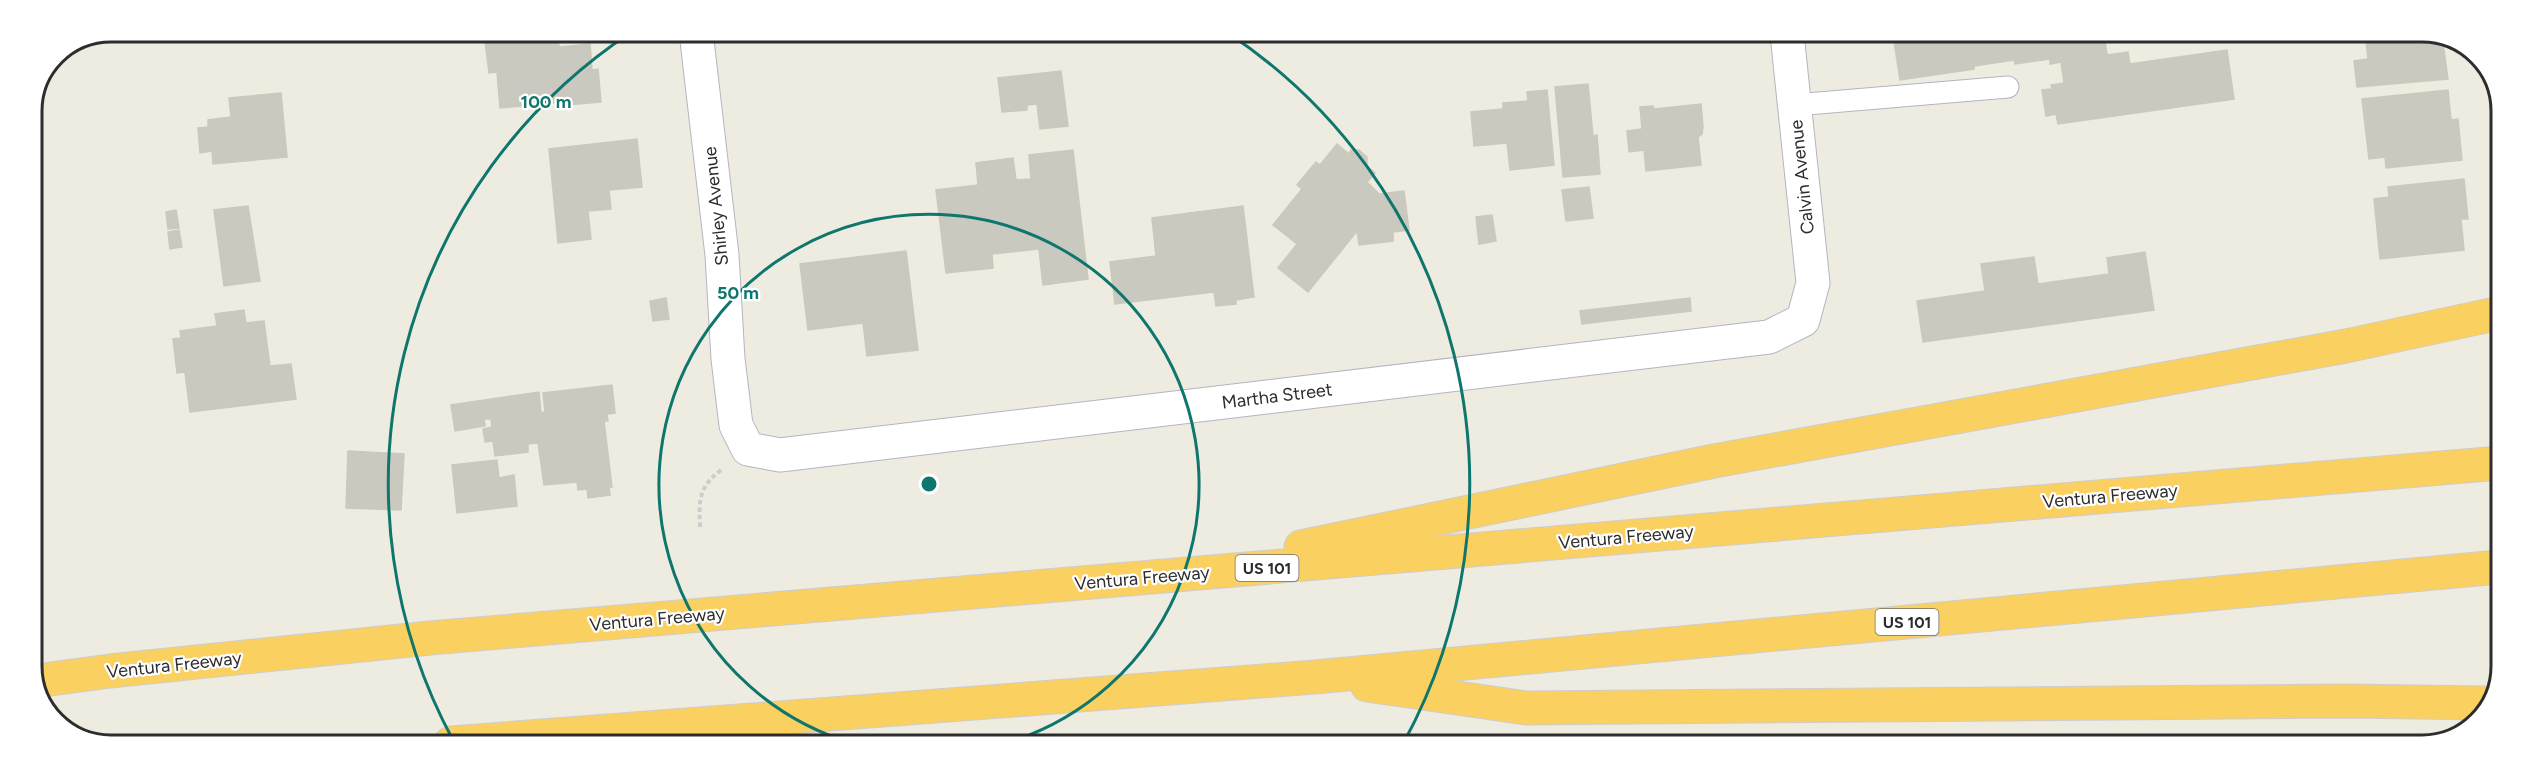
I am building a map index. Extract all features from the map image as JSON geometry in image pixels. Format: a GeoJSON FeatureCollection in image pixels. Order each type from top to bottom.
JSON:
{"type":"FeatureCollection","features":[{"type":"Feature","properties":{"kind":"highway"},"geometry":{"type":"LineString","coordinates":[[1158,577],[1714,461],[2346,346],[2491,315]]}},
{"type":"Feature","properties":{"kind":"highway","name":"Ventura Freeway"},"geometry":{"type":"LineString","coordinates":[[43,680],[430,638],[2491,464]]}},
{"type":"Feature","properties":{"kind":"highway","name":"US 101"},"geometry":{"type":"LineString","coordinates":[[556,735],[1315,677],[2491,568]]}},
{"type":"Feature","properties":{"kind":"highway"},"geometry":{"type":"LineString","coordinates":[[1315,677],[1526,708],[2480,703]]}},
{"type":"Feature","properties":{"kind":"street","name":"Shirley Avenue"},"geometry":{"type":"LineString","coordinates":[[697,42],[722,255],[728,359],[736,425],[748,449]]}},
{"type":"Feature","properties":{"kind":"street","name":"Calvin Avenue"},"geometry":{"type":"LineString","coordinates":[[1789,42],[1813,283],[1803,320]]}},
{"type":"Feature","properties":{"kind":"street","name":"Martha Street"},"geometry":{"type":"LineString","coordinates":[[748,449],[780,455],[1770,337],[1803,320]]}},
{"type":"Feature","properties":{"kind":"lane"},"geometry":{"type":"LineString","coordinates":[[1795,105],[2008,87]]}},
{"type":"Feature","properties":{"kind":"path"},"geometry":{"type":"LineString","coordinates":[[700,527],[699,498],[714,475],[748,449]]}},
{"type":"Feature","properties":{"kind":"building"},"geometry":{"type":"Polygon","coordinates":[[[485,42],[559,42],[559,47],[590,44],[592,70],[598,69],[601,102],[566,105],[566,102],[500,108],[497,72],[489,73],[485,42]]]}},
{"type":"Feature","properties":{"kind":"building"},"geometry":{"type":"Polygon","coordinates":[[[1894,42],[2105,42],[2107,55],[2128,52],[2130,64],[2227,50],[2234,99],[2058,124],[2056,114],[2046,116],[2042,90],[2052,89],[2051,85],[2064,83],[2061,62],[2050,64],[2050,59],[2015,64],[2014,60],[1974,66],[1974,69],[1900,80],[1894,42]]]}},
{"type":"Feature","properties":{"kind":"building"},"geometry":{"type":"Polygon","coordinates":[[[2366,42],[2440,44],[2443,45],[2448,79],[2357,87],[2354,61],[2368,59],[2366,42]]]}},
{"type":"Feature","properties":{"kind":"building"},"geometry":{"type":"Polygon","coordinates":[[[1061,71],[1068,126],[1040,129],[1037,104],[1027,105],[1027,110],[1002,112],[998,78],[1061,71]]]}},
{"type":"Feature","properties":{"kind":"building"},"geometry":{"type":"Polygon","coordinates":[[[1588,84],[1593,136],[1597,135],[1600,174],[1563,177],[1555,87],[1588,84]]]}},
{"type":"Feature","properties":{"kind":"building"},"geometry":{"type":"Polygon","coordinates":[[[1547,90],[1554,165],[1510,170],[1507,143],[1474,146],[1471,112],[1503,109],[1503,103],[1528,101],[1527,92],[1547,90]]]}},
{"type":"Feature","properties":{"kind":"building"},"geometry":{"type":"Polygon","coordinates":[[[2448,90],[2451,120],[2458,119],[2462,160],[2386,168],[2385,157],[2369,159],[2362,99],[2448,90]]]}},
{"type":"Feature","properties":{"kind":"building"},"geometry":{"type":"Polygon","coordinates":[[[281,93],[287,157],[213,164],[212,151],[200,153],[198,128],[208,127],[208,120],[231,117],[229,98],[281,93]]]}},
{"type":"Feature","properties":{"kind":"building"},"geometry":{"type":"Polygon","coordinates":[[[1701,104],[1703,127],[1702,134],[1698,137],[1701,165],[1646,171],[1644,150],[1629,152],[1627,131],[1642,129],[1640,107],[1653,106],[1654,109],[1701,104]]]}},
{"type":"Feature","properties":{"kind":"building"},"geometry":{"type":"Polygon","coordinates":[[[637,139],[642,187],[609,190],[611,209],[588,211],[591,239],[558,243],[549,149],[637,139]]]}},
{"type":"Feature","properties":{"kind":"building"},"geometry":{"type":"Polygon","coordinates":[[[1337,144],[1349,154],[1351,150],[1359,150],[1367,157],[1367,166],[1375,173],[1367,182],[1379,194],[1404,191],[1409,230],[1393,232],[1393,241],[1359,245],[1357,231],[1308,292],[1278,268],[1297,244],[1273,225],[1302,189],[1297,185],[1316,162],[1320,165],[1337,144]]]}},
{"type":"Feature","properties":{"kind":"building"},"geometry":{"type":"Polygon","coordinates":[[[1073,150],[1088,279],[1043,285],[1039,249],[992,254],[993,268],[946,273],[936,190],[978,185],[976,163],[1013,158],[1016,180],[1031,179],[1029,155],[1073,150]]]}},
{"type":"Feature","properties":{"kind":"building"},"geometry":{"type":"Polygon","coordinates":[[[2464,179],[2468,219],[2461,219],[2464,250],[2380,259],[2374,199],[2389,197],[2388,187],[2464,179]]]}},
{"type":"Feature","properties":{"kind":"building"},"geometry":{"type":"Polygon","coordinates":[[[1589,187],[1593,218],[1566,221],[1562,190],[1589,187]]]}},
{"type":"Feature","properties":{"kind":"building"},"geometry":{"type":"Polygon","coordinates":[[[248,206],[260,281],[224,286],[214,210],[248,206]]]}},
{"type":"Feature","properties":{"kind":"building"},"geometry":{"type":"Polygon","coordinates":[[[1243,206],[1254,297],[1236,300],[1236,304],[1216,306],[1214,292],[1115,304],[1110,262],[1156,256],[1152,218],[1243,206]]]}},
{"type":"Feature","properties":{"kind":"building"},"geometry":{"type":"Polygon","coordinates":[[[176,210],[179,228],[168,229],[166,212],[176,210]]]}},
{"type":"Feature","properties":{"kind":"building"},"geometry":{"type":"Polygon","coordinates":[[[1492,215],[1496,241],[1479,244],[1476,217],[1492,215]]]}},
{"type":"Feature","properties":{"kind":"building"},"geometry":{"type":"Polygon","coordinates":[[[179,230],[182,247],[170,249],[168,232],[179,230]]]}},
{"type":"Feature","properties":{"kind":"building"},"geometry":{"type":"Polygon","coordinates":[[[906,251],[918,350],[867,356],[863,323],[808,330],[800,264],[906,251]]]}},
{"type":"Feature","properties":{"kind":"building"},"geometry":{"type":"Polygon","coordinates":[[[2145,252],[2154,310],[1923,342],[1917,301],[1985,291],[1981,264],[2034,257],[2038,284],[2109,274],[2107,258],[2145,252]]]}},
{"type":"Feature","properties":{"kind":"building"},"geometry":{"type":"Polygon","coordinates":[[[666,298],[669,319],[653,321],[650,301],[666,298]]]}},
{"type":"Feature","properties":{"kind":"building"},"geometry":{"type":"Polygon","coordinates":[[[1690,298],[1691,311],[1582,324],[1580,311],[1690,298]]]}},
{"type":"Feature","properties":{"kind":"building"},"geometry":{"type":"Polygon","coordinates":[[[244,310],[246,323],[264,321],[270,366],[291,364],[296,399],[190,412],[185,372],[177,373],[173,339],[181,338],[180,331],[217,326],[215,314],[244,310]]]}},
{"type":"Feature","properties":{"kind":"building"},"geometry":{"type":"Polygon","coordinates":[[[612,385],[615,413],[607,414],[608,421],[604,421],[612,487],[609,487],[610,495],[588,498],[587,489],[578,490],[577,482],[544,485],[538,443],[528,444],[528,452],[495,456],[493,441],[485,442],[483,429],[492,427],[491,419],[484,419],[485,426],[455,431],[451,405],[539,392],[541,413],[545,412],[543,393],[612,385]]]}},
{"type":"Feature","properties":{"kind":"building"},"geometry":{"type":"Polygon","coordinates":[[[348,451],[404,454],[401,510],[346,508],[348,451]]]}},
{"type":"Feature","properties":{"kind":"building"},"geometry":{"type":"Polygon","coordinates":[[[497,460],[499,478],[514,475],[517,506],[457,513],[452,465],[497,460]]]}}]}
